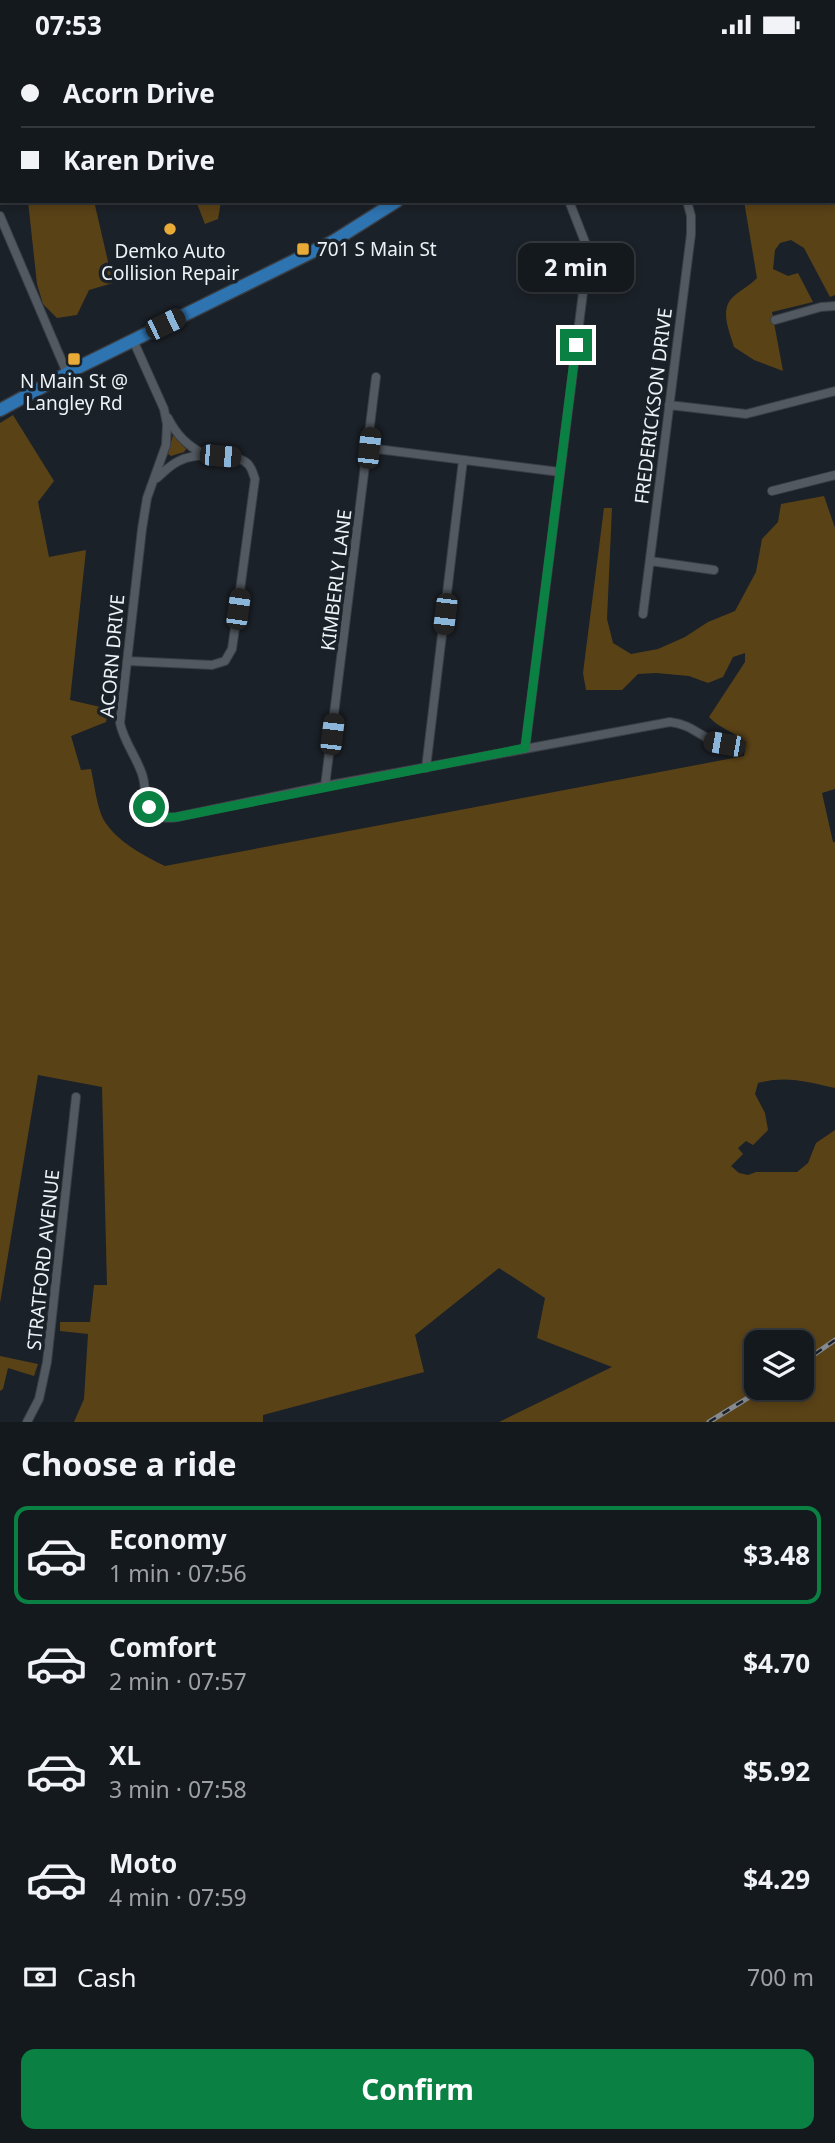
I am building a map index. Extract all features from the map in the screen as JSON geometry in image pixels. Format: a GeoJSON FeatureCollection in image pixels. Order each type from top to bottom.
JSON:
{"type":"FeatureCollection","features":[{"type":"Feature","properties":{"kind":"main road"},"geometry":{"type":"LineString","coordinates":[[0,410],[66,373],[332,242],[394,203]]}},
{"type":"Feature","properties":{"kind":"street"},"geometry":{"type":"LineString","coordinates":[[525,748],[586,269],[584,242],[570,203]]}},
{"type":"Feature","properties":{"kind":"street","name":"FREDERICKSON DRIVE"},"geometry":{"type":"LineString","coordinates":[[643,614],[691,234],[688,203]]}},
{"type":"Feature","properties":{"kind":"street"},"geometry":{"type":"LineString","coordinates":[[0,216],[66,373]]}},
{"type":"Feature","properties":{"kind":"street"},"geometry":{"type":"LineString","coordinates":[[775,320],[821,307],[835,306]]}},
{"type":"Feature","properties":{"kind":"street","name":"ACORN DRIVE"},"geometry":{"type":"LineString","coordinates":[[134,339],[164,409],[167,424],[166,445],[147,498],[142,529],[120,723],[127,745],[142,774],[149,807],[156,815],[177,817],[325,786],[670,722],[684,723],[710,741],[724,744]]}},
{"type":"Feature","properties":{"kind":"street","name":"KIMBERLY LANE"},"geometry":{"type":"LineString","coordinates":[[325,786],[376,377]]}},
{"type":"Feature","properties":{"kind":"street"},"geometry":{"type":"LineString","coordinates":[[669,405],[746,414],[835,391]]}},
{"type":"Feature","properties":{"kind":"street"},"geometry":{"type":"LineString","coordinates":[[164,409],[177,434],[191,447],[206,455]]}},
{"type":"Feature","properties":{"kind":"street"},"geometry":{"type":"LineString","coordinates":[[369,448],[560,472]]}},
{"type":"Feature","properties":{"kind":"street"},"geometry":{"type":"LineString","coordinates":[[128,661],[212,665],[225,661],[232,649],[255,479],[247,463],[235,458],[206,455],[178,461],[153,481]]}},
{"type":"Feature","properties":{"kind":"street"},"geometry":{"type":"LineString","coordinates":[[426,768],[463,460]]}},
{"type":"Feature","properties":{"kind":"street"},"geometry":{"type":"LineString","coordinates":[[772,491],[835,475]]}},
{"type":"Feature","properties":{"kind":"street"},"geometry":{"type":"LineString","coordinates":[[650,561],[714,570]]}},
{"type":"Feature","properties":{"kind":"street","name":"STRATFORD AVENUE"},"geometry":{"type":"LineString","coordinates":[[27,1422],[39,1399],[47,1362],[76,1097]]}},
{"type":"Feature","properties":{"kind":"shaded area"},"geometry":{"type":"Polygon","coordinates":[[[28,203],[94,203],[113,283],[89,290],[77,315],[57,318],[43,304],[37,284],[28,203]]]}},
{"type":"Feature","properties":{"kind":"shaded area"},"geometry":{"type":"Polygon","coordinates":[[[197,203],[221,203],[218,219],[205,224],[197,203]]]}},
{"type":"Feature","properties":{"kind":"shaded area"},"geometry":{"type":"Polygon","coordinates":[[[744,203],[835,203],[835,295],[830,297],[804,248],[791,240],[780,243],[775,250],[773,269],[788,276],[798,273],[813,302],[772,312],[783,371],[754,360],[734,347],[728,329],[728,304],[757,278],[744,203]]]}},
{"type":"Feature","properties":{"kind":"shaded area"},"geometry":{"type":"Polygon","coordinates":[[[13,415],[54,481],[38,502],[49,557],[86,550],[70,700],[109,709],[106,722],[71,736],[81,770],[91,769],[101,814],[112,831],[138,851],[165,866],[744,756],[746,742],[709,717],[745,662],[745,653],[733,657],[723,677],[708,683],[689,676],[638,674],[622,690],[586,690],[583,673],[604,508],[612,508],[607,619],[613,643],[631,654],[658,649],[735,611],[756,572],[762,539],[778,522],[781,504],[824,496],[835,528],[835,789],[822,793],[835,842],[835,1088],[788,1079],[758,1083],[755,1094],[765,1113],[768,1130],[753,1145],[746,1141],[738,1148],[743,1154],[731,1166],[739,1173],[748,1175],[756,1172],[797,1172],[808,1163],[816,1143],[835,1130],[835,1422],[499,1422],[612,1367],[537,1338],[545,1298],[499,1268],[415,1335],[424,1372],[263,1415],[263,1422],[74,1422],[84,1399],[88,1334],[60,1331],[60,1322],[90,1322],[94,1285],[107,1285],[102,1087],[38,1075],[0,1303],[0,423],[13,415]]]}},
{"type":"Feature","properties":{"kind":"shaded area"},"geometry":{"type":"Polygon","coordinates":[[[173,435],[186,449],[171,456],[168,454],[173,435]]]}},
{"type":"Feature","properties":{"kind":"shaded area"},"geometry":{"type":"Polygon","coordinates":[[[0,1356],[38,1364],[34,1376],[8,1368],[3,1389],[0,1391],[0,1356]]]}},
{"type":"Feature","properties":{"kind":"railway"},"geometry":{"type":"LineString","coordinates":[[814,1355],[835,1340]]}},
{"type":"Feature","properties":{"kind":"railway"},"geometry":{"type":"LineString","coordinates":[[709,1422],[745,1400]]}},
{"type":"Feature","properties":{"kind":"place","name":"Demko Auto Collision Repair"},"geometry":{"type":"Point","coordinates":[170,229]}},
{"type":"Feature","properties":{"kind":"place","name":"701 S Main St"},"geometry":{"type":"Point","coordinates":[303,249]}},
{"type":"Feature","properties":{"kind":"place","name":"N Main St @ Langley Rd"},"geometry":{"type":"Point","coordinates":[74,359]}},
{"type":"Feature","properties":{"kind":"route"},"geometry":{"type":"LineString","coordinates":[[149,807],[156,815],[177,817],[525,748],[576,345]]}}]}
